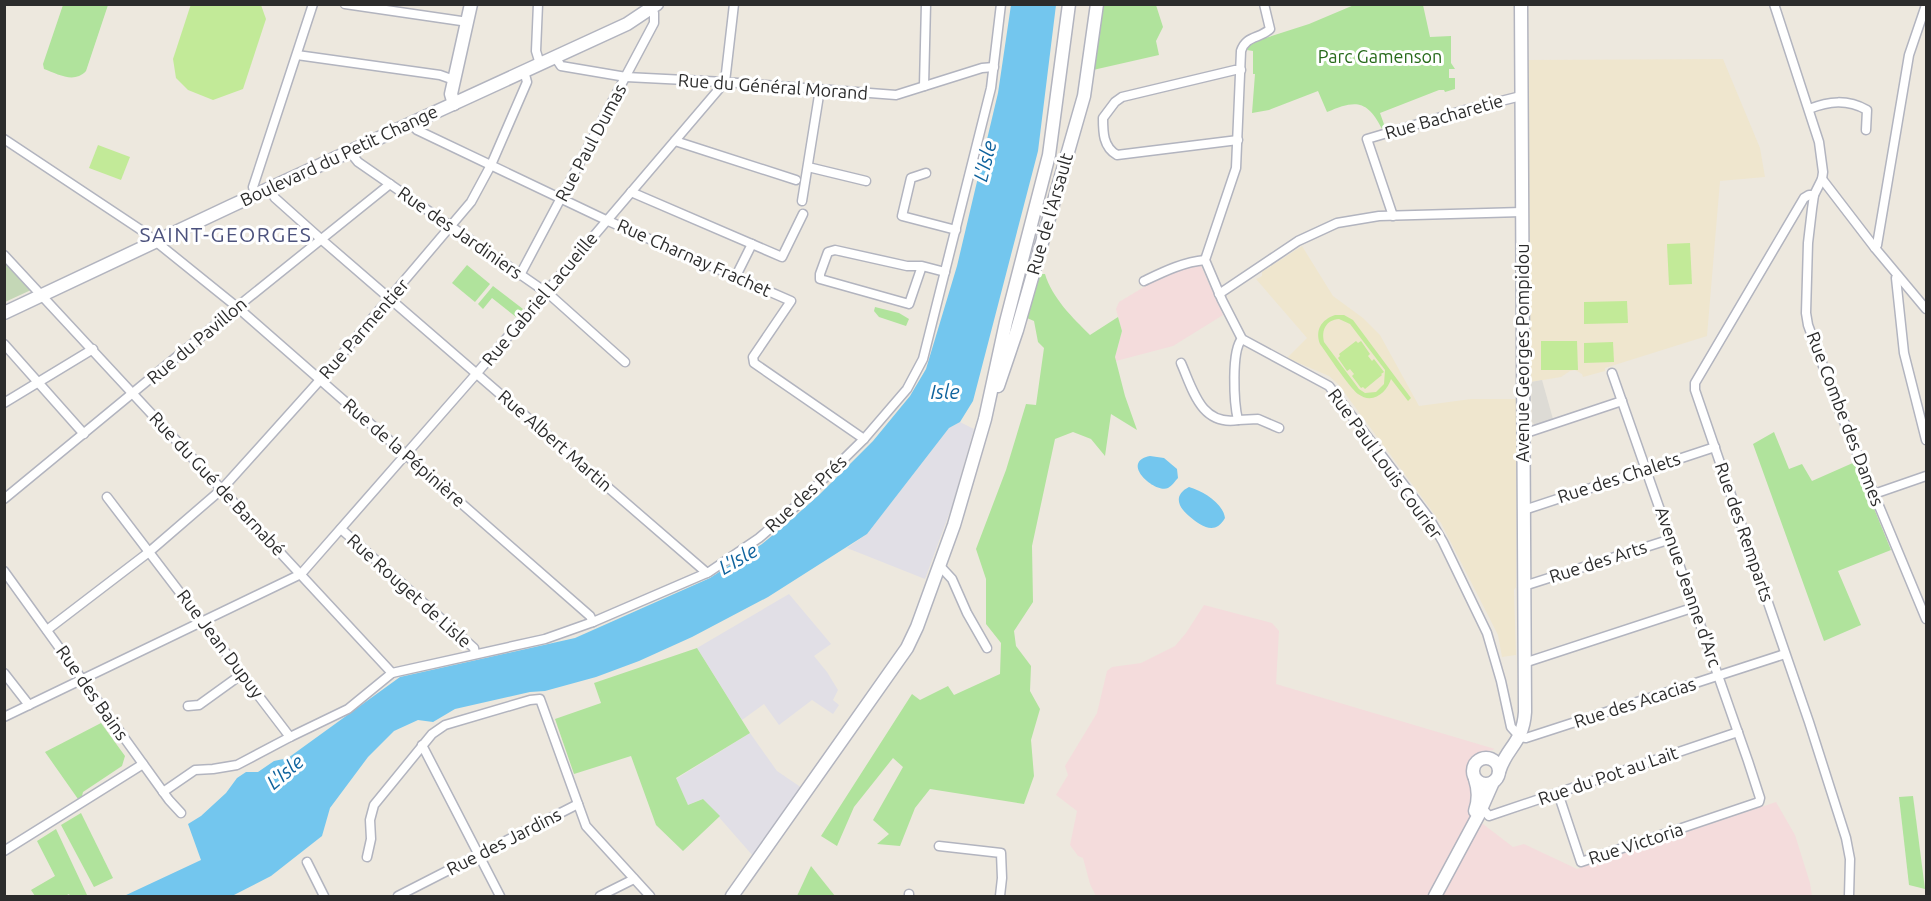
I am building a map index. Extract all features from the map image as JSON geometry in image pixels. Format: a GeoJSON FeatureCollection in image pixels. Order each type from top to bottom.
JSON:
{"type":"FeatureCollection","features":[{"type":"Feature","properties":{"kind":"main road"},"geometry":{"type":"LineString","coordinates":[[454,104],[451,94],[471,4]]}},
{"type":"Feature","properties":{"kind":"main road"},"geometry":{"type":"LineString","coordinates":[[732,897],[907,648],[917,627],[954,525],[985,419],[1001,346],[1007,347],[1012,334],[1049,155],[1069,4]]}},
{"type":"Feature","properties":{"kind":"main road","name":"Rue de l'Arsault"},"geometry":{"type":"LineString","coordinates":[[985,419],[1084,96],[1097,4]]}},
{"type":"Feature","properties":{"kind":"main road","name":"Avenue Georges Pompidou"},"geometry":{"type":"LineString","coordinates":[[1435,897],[1524,724],[1521,4]]}},
{"type":"Feature","properties":{"kind":"main road","name":"Boulevard du Petit Change"},"geometry":{"type":"LineString","coordinates":[[4,313],[627,24],[654,7]]}},
{"type":"Feature","properties":{"kind":"main road"},"geometry":{"type":"LineString","coordinates":[[1490,759],[1497,765],[1496,777],[1482,784],[1475,779],[1473,769],[1475,763],[1480,759],[1490,759],[1517,735]]}},
{"type":"Feature","properties":{"kind":"main road","name":"Avenue Georges Pompidou"},"geometry":{"type":"LineString","coordinates":[[1454,859],[1479,799],[1475,779]]}},
{"type":"Feature","properties":{"kind":"street"},"geometry":{"type":"LineString","coordinates":[[255,195],[253,187],[313,4]]}},
{"type":"Feature","properties":{"kind":"street"},"geometry":{"type":"LineString","coordinates":[[345,4],[468,22]]}},
{"type":"Feature","properties":{"kind":"street"},"geometry":{"type":"LineString","coordinates":[[538,4],[536,51],[540,64]]}},
{"type":"Feature","properties":{"kind":"street"},"geometry":{"type":"LineString","coordinates":[[725,82],[734,4]]}},
{"type":"Feature","properties":{"kind":"street"},"geometry":{"type":"LineString","coordinates":[[924,86],[926,4]]}},
{"type":"Feature","properties":{"kind":"street","name":"Rue des Prés"},"geometry":{"type":"LineString","coordinates":[[163,792],[195,770],[213,770],[237,765],[348,709],[392,673],[545,639],[593,622],[707,573],[759,538],[796,506],[864,439],[907,389],[922,359],[991,88],[1001,4]]}},
{"type":"Feature","properties":{"kind":"street"},"geometry":{"type":"LineString","coordinates":[[1238,420],[1235,408],[1236,351],[1242,339],[1204,260],[1236,168],[1241,51],[1249,39],[1266,33],[1270,29],[1264,4]]}},
{"type":"Feature","properties":{"kind":"street","name":"Rue Combe des Dames"},"geometry":{"type":"LineString","coordinates":[[1774,4],[1820,142],[1822,179],[1814,195],[1808,243],[1806,313],[1808,325],[1840,412],[1926,619]]}},
{"type":"Feature","properties":{"kind":"street"},"geometry":{"type":"LineString","coordinates":[[1875,248],[1909,55],[1926,5]]}},
{"type":"Feature","properties":{"kind":"street","name":"Rue Paul Dumas"},"geometry":{"type":"LineString","coordinates":[[520,274],[654,23],[654,7]]}},
{"type":"Feature","properties":{"kind":"street"},"geometry":{"type":"LineString","coordinates":[[297,55],[440,75],[454,80]]}},
{"type":"Feature","properties":{"kind":"street","name":"Rue du Général Morand"},"geometry":{"type":"LineString","coordinates":[[555,57],[561,66],[626,77],[896,95],[982,68],[993,67]]}},
{"type":"Feature","properties":{"kind":"street"},"geometry":{"type":"LineString","coordinates":[[1238,140],[1117,155],[1106,146],[1103,117],[1122,97],[1241,70]]}},
{"type":"Feature","properties":{"kind":"street","name":"Rue Parmentier"},"geometry":{"type":"LineString","coordinates":[[47,630],[149,552],[222,489],[391,298],[478,192],[526,82],[524,71]]}},
{"type":"Feature","properties":{"kind":"street","name":"Rue Gabriel Lacueille"},"geometry":{"type":"LineString","coordinates":[[301,574],[477,373],[725,82]]}},
{"type":"Feature","properties":{"kind":"street"},"geometry":{"type":"LineString","coordinates":[[802,201],[820,90]]}},
{"type":"Feature","properties":{"kind":"street","name":"Rue Bacharetie"},"geometry":{"type":"LineString","coordinates":[[1393,216],[1367,139],[1521,96]]}},
{"type":"Feature","properties":{"kind":"street"},"geometry":{"type":"LineString","coordinates":[[1809,109],[1823,103],[1837,101],[1859,106],[1867,110],[1866,130]]}},
{"type":"Feature","properties":{"kind":"street","name":"Rue Charnay Frachet"},"geometry":{"type":"LineString","coordinates":[[411,124],[417,130],[607,220],[792,301],[753,357],[754,363],[864,439]]}},
{"type":"Feature","properties":{"kind":"street","name":"Rue de la Pépinière"},"geometry":{"type":"LineString","coordinates":[[4,139],[144,232],[237,307],[590,616],[593,622]]}},
{"type":"Feature","properties":{"kind":"street"},"geometry":{"type":"LineString","coordinates":[[675,141],[796,180]]}},
{"type":"Feature","properties":{"kind":"street","name":"Rue des Jardiniers"},"geometry":{"type":"LineString","coordinates":[[349,151],[358,162],[545,292],[625,362]]}},
{"type":"Feature","properties":{"kind":"street"},"geometry":{"type":"LineString","coordinates":[[808,167],[866,181]]}},
{"type":"Feature","properties":{"kind":"street"},"geometry":{"type":"LineString","coordinates":[[926,173],[911,178],[902,216],[956,230]]}},
{"type":"Feature","properties":{"kind":"street"},"geometry":{"type":"LineString","coordinates":[[1822,179],[1898,277],[1926,309]]}},
{"type":"Feature","properties":{"kind":"street","name":"Rue du Pavillon"},"geometry":{"type":"LineString","coordinates":[[4,499],[390,184]]}},
{"type":"Feature","properties":{"kind":"street","name":"Rue Albert Martin"},"geometry":{"type":"LineString","coordinates":[[269,189],[275,198],[322,240],[707,573]]}},
{"type":"Feature","properties":{"kind":"street"},"geometry":{"type":"LineString","coordinates":[[631,192],[782,257],[803,214]]}},
{"type":"Feature","properties":{"kind":"street","name":"Rue des Remparts"},"geometry":{"type":"LineString","coordinates":[[1814,195],[1804,198],[1695,383],[1695,390],[1846,838],[1850,859],[1849,897]]}},
{"type":"Feature","properties":{"kind":"street"},"geometry":{"type":"LineString","coordinates":[[1220,294],[1298,241],[1324,228],[1353,219],[1522,212]]}},
{"type":"Feature","properties":{"kind":"street"},"geometry":{"type":"LineString","coordinates":[[736,276],[752,244]]}},
{"type":"Feature","properties":{"kind":"street"},"geometry":{"type":"LineString","coordinates":[[922,266],[909,304],[820,279],[828,252],[835,250],[907,266],[922,266],[945,272]]}},
{"type":"Feature","properties":{"kind":"street","name":"Rue du Gué de Barnabé"},"geometry":{"type":"LineString","coordinates":[[4,255],[392,673]]}},
{"type":"Feature","properties":{"kind":"street"},"geometry":{"type":"LineString","coordinates":[[1144,281],[1174,267],[1204,260]]}},
{"type":"Feature","properties":{"kind":"street"},"geometry":{"type":"LineString","coordinates":[[1898,277],[1896,278],[1904,353],[1926,440]]}},
{"type":"Feature","properties":{"kind":"street","name":"Rue Paul Louis Courier"},"geometry":{"type":"LineString","coordinates":[[1242,339],[1329,386],[1429,518],[1487,633],[1501,681],[1508,718],[1517,735]]}},
{"type":"Feature","properties":{"kind":"street"},"geometry":{"type":"LineString","coordinates":[[4,344],[84,434]]}},
{"type":"Feature","properties":{"kind":"street"},"geometry":{"type":"LineString","coordinates":[[4,403],[93,349]]}},
{"type":"Feature","properties":{"kind":"street"},"geometry":{"type":"LineString","coordinates":[[1181,363],[1196,397],[1209,415],[1222,421],[1258,419],[1279,428]]}},
{"type":"Feature","properties":{"kind":"street","name":"Avenue Jeanne d'Arc"},"geometry":{"type":"LineString","coordinates":[[1612,373],[1738,732],[1760,798],[1759,802]]}},
{"type":"Feature","properties":{"kind":"street"},"geometry":{"type":"LineString","coordinates":[[1523,434],[1622,401]]}},
{"type":"Feature","properties":{"kind":"street","name":"Rue des Chalets"},"geometry":{"type":"LineString","coordinates":[[1524,510],[1714,447]]}},
{"type":"Feature","properties":{"kind":"street"},"geometry":{"type":"LineString","coordinates":[[1874,494],[1926,476]]}},
{"type":"Feature","properties":{"kind":"street","name":"Rue Jean Dupuy"},"geometry":{"type":"LineString","coordinates":[[106,497],[290,737]]}},
{"type":"Feature","properties":{"kind":"street","name":"Rue Rouget de Lisle"},"geometry":{"type":"LineString","coordinates":[[341,529],[474,648],[475,654]]}},
{"type":"Feature","properties":{"kind":"street","name":"Rue des Arts"},"geometry":{"type":"LineString","coordinates":[[1524,586],[1671,539]]}},
{"type":"Feature","properties":{"kind":"street"},"geometry":{"type":"LineString","coordinates":[[939,566],[952,579],[967,613],[987,648]]}},
{"type":"Feature","properties":{"kind":"street","name":"Rue des Bains"},"geometry":{"type":"LineString","coordinates":[[6,574],[163,792],[181,813]]}},
{"type":"Feature","properties":{"kind":"street"},"geometry":{"type":"LineString","coordinates":[[4,717],[301,574]]}},
{"type":"Feature","properties":{"kind":"street"},"geometry":{"type":"LineString","coordinates":[[1524,663],[1695,607]]}},
{"type":"Feature","properties":{"kind":"street","name":"Rue des Acacias"},"geometry":{"type":"LineString","coordinates":[[1517,735],[1526,738],[1785,654]]}},
{"type":"Feature","properties":{"kind":"street"},"geometry":{"type":"LineString","coordinates":[[4,673],[29,705]]}},
{"type":"Feature","properties":{"kind":"street"},"geometry":{"type":"LineString","coordinates":[[188,706],[199,705],[242,674]]}},
{"type":"Feature","properties":{"kind":"street"},"geometry":{"type":"LineString","coordinates":[[367,857],[371,839],[370,816],[374,805],[436,730],[445,725],[540,699],[586,826],[650,897]]}},
{"type":"Feature","properties":{"kind":"street","name":"Rue du Pot au Lait"},"geometry":{"type":"LineString","coordinates":[[1482,808],[1489,816],[1738,732]]}},
{"type":"Feature","properties":{"kind":"street"},"geometry":{"type":"LineString","coordinates":[[422,746],[501,897]]}},
{"type":"Feature","properties":{"kind":"street"},"geometry":{"type":"LineString","coordinates":[[4,851],[143,764]]}},
{"type":"Feature","properties":{"kind":"street","name":"Rue Victoria"},"geometry":{"type":"LineString","coordinates":[[1558,793],[1581,862],[1759,802]]}},
{"type":"Feature","properties":{"kind":"street","name":"Rue des Jardins"},"geometry":{"type":"LineString","coordinates":[[399,897],[578,804]]}},
{"type":"Feature","properties":{"kind":"street"},"geometry":{"type":"LineString","coordinates":[[939,846],[1000,853],[1002,878],[1000,897]]}},
{"type":"Feature","properties":{"kind":"street"},"geometry":{"type":"LineString","coordinates":[[307,862],[324,897]]}},
{"type":"Feature","properties":{"kind":"street"},"geometry":{"type":"LineString","coordinates":[[600,897],[634,879]]}},
{"type":"Feature","properties":{"kind":"shaded area"},"geometry":{"type":"Polygon","coordinates":[[[1723,59],[1760,148],[1765,177],[1720,181],[1707,336],[1583,377],[1575,370],[1561,377],[1531,382],[1527,60],[1723,59]]]}},
{"type":"Feature","properties":{"kind":"shaded area"},"geometry":{"type":"Polygon","coordinates":[[[1302,246],[1333,296],[1363,318],[1380,335],[1419,406],[1471,399],[1516,399],[1516,587],[1514,590],[1516,655],[1502,657],[1498,635],[1441,523],[1338,384],[1329,376],[1287,358],[1307,338],[1256,279],[1262,276],[1262,272],[1302,246]]]}},
{"type":"Feature","properties":{"kind":"shaded area"},"geometry":{"type":"Polygon","coordinates":[[[1190,264],[1201,266],[1223,315],[1173,346],[1116,361],[1122,331],[1116,309],[1119,302],[1164,275],[1190,264]]]}},
{"type":"Feature","properties":{"kind":"shaded area"},"geometry":{"type":"Polygon","coordinates":[[[1542,380],[1553,419],[1535,425],[1532,422],[1531,382],[1542,380]]]}},
{"type":"Feature","properties":{"kind":"shaded area"},"geometry":{"type":"Polygon","coordinates":[[[960,422],[974,429],[952,506],[925,579],[847,548],[867,534],[949,428],[960,422]]]}},
{"type":"Feature","properties":{"kind":"shaded area"},"geometry":{"type":"Polygon","coordinates":[[[789,594],[831,644],[814,656],[838,690],[833,700],[839,705],[833,714],[812,700],[779,725],[764,704],[742,720],[697,648],[789,594]]]}},
{"type":"Feature","properties":{"kind":"shaded area"},"geometry":{"type":"Polygon","coordinates":[[[1204,605],[1272,623],[1279,631],[1276,684],[1495,749],[1473,757],[1467,773],[1473,786],[1475,805],[1469,821],[1483,824],[1513,847],[1524,844],[1577,869],[1776,802],[1795,835],[1812,896],[1096,896],[1083,858],[1078,856],[1070,845],[1077,811],[1056,795],[1068,775],[1065,766],[1097,713],[1107,671],[1112,667],[1141,663],[1175,646],[1204,605]]]}},
{"type":"Feature","properties":{"kind":"shaded area"},"geometry":{"type":"Polygon","coordinates":[[[750,733],[777,771],[802,788],[753,856],[703,799],[688,805],[676,779],[750,733]]]}},
{"type":"Feature","properties":{"kind":"green space"},"geometry":{"type":"Polygon","coordinates":[[[191,4],[261,5],[266,19],[243,89],[213,100],[188,90],[176,78],[173,59],[191,4]]]}},
{"type":"Feature","properties":{"kind":"green space"},"geometry":{"type":"Polygon","coordinates":[[[63,5],[108,5],[86,71],[76,77],[66,77],[44,69],[43,64],[63,5]]]}},
{"type":"Feature","properties":{"kind":"green space"},"geometry":{"type":"Polygon","coordinates":[[[1103,5],[1156,5],[1163,27],[1156,41],[1159,55],[1093,70],[1103,5]]]}},
{"type":"Feature","properties":{"kind":"green space","name":"Parc Gamenson"},"geometry":{"type":"Polygon","coordinates":[[[1354,5],[1423,5],[1430,37],[1451,36],[1451,63],[1455,69],[1449,69],[1449,78],[1455,78],[1455,89],[1445,92],[1439,90],[1380,113],[1385,127],[1382,129],[1371,112],[1359,105],[1345,105],[1327,112],[1318,91],[1269,110],[1252,113],[1255,74],[1253,74],[1253,51],[1247,50],[1250,43],[1309,24],[1354,5]]]}},
{"type":"Feature","properties":{"kind":"green space"},"geometry":{"type":"Polygon","coordinates":[[[98,145],[130,157],[121,180],[89,168],[98,145]]]}},
{"type":"Feature","properties":{"kind":"green space"},"geometry":{"type":"Polygon","coordinates":[[[1690,243],[1692,284],[1669,285],[1667,244],[1690,243]]]}},
{"type":"Feature","properties":{"kind":"green space"},"geometry":{"type":"Polygon","coordinates":[[[4,260],[31,290],[5,302],[4,302],[4,260]]]}},
{"type":"Feature","properties":{"kind":"green space"},"geometry":{"type":"Polygon","coordinates":[[[467,265],[490,284],[475,302],[452,283],[467,265]]]}},
{"type":"Feature","properties":{"kind":"green space"},"geometry":{"type":"Polygon","coordinates":[[[1039,274],[1045,274],[1058,299],[1090,335],[1118,317],[1122,331],[1115,357],[1137,430],[1111,414],[1105,456],[1091,439],[1073,432],[1055,439],[1032,546],[1033,602],[1014,631],[1016,646],[1031,666],[1030,691],[1040,709],[1031,740],[1034,776],[1024,804],[930,789],[915,808],[900,846],[877,844],[889,834],[873,820],[903,767],[893,758],[854,807],[837,846],[821,836],[912,694],[920,700],[948,686],[954,695],[1000,674],[1001,643],[986,624],[986,579],[976,549],[1006,470],[1026,404],[1036,405],[1044,348],[1038,342],[1034,321],[1027,318],[1039,274]]]}},
{"type":"Feature","properties":{"kind":"green space"},"geometry":{"type":"Polygon","coordinates":[[[493,286],[523,309],[516,317],[492,298],[483,309],[478,304],[493,286]]]}},
{"type":"Feature","properties":{"kind":"green space"},"geometry":{"type":"Polygon","coordinates":[[[1627,301],[1628,323],[1584,324],[1584,302],[1627,301]]]}},
{"type":"Feature","properties":{"kind":"green space"},"geometry":{"type":"Polygon","coordinates":[[[875,307],[899,313],[909,319],[906,326],[879,317],[874,311],[875,307]]]}},
{"type":"Feature","properties":{"kind":"green space"},"geometry":{"type":"Polygon","coordinates":[[[1344,315],[1353,320],[1411,398],[1408,401],[1391,379],[1383,392],[1374,398],[1364,397],[1354,390],[1320,344],[1318,334],[1320,326],[1330,317],[1344,315]],[[1339,319],[1331,321],[1324,330],[1324,342],[1359,389],[1365,393],[1376,392],[1384,384],[1385,370],[1350,324],[1339,319]]]}},
{"type":"Feature","properties":{"kind":"green space"},"geometry":{"type":"Polygon","coordinates":[[[1356,341],[1358,343],[1361,341],[1370,354],[1368,356],[1372,361],[1374,359],[1384,372],[1365,389],[1361,388],[1352,376],[1354,374],[1350,369],[1347,371],[1338,358],[1339,354],[1356,341]]]}},
{"type":"Feature","properties":{"kind":"green space"},"geometry":{"type":"Polygon","coordinates":[[[1541,341],[1577,341],[1578,370],[1541,370],[1541,341]]]}},
{"type":"Feature","properties":{"kind":"green space"},"geometry":{"type":"Polygon","coordinates":[[[1613,342],[1614,362],[1584,363],[1584,343],[1613,342]]]}},
{"type":"Feature","properties":{"kind":"green space"},"geometry":{"type":"Polygon","coordinates":[[[1774,432],[1789,469],[1802,464],[1812,481],[1855,462],[1891,550],[1838,571],[1861,625],[1824,641],[1753,444],[1774,432]]]}},
{"type":"Feature","properties":{"kind":"green space"},"geometry":{"type":"Polygon","coordinates":[[[697,648],[750,733],[676,778],[688,805],[703,799],[720,816],[683,851],[656,825],[631,756],[574,774],[555,719],[601,703],[594,683],[697,648]]]}},
{"type":"Feature","properties":{"kind":"green space"},"geometry":{"type":"Polygon","coordinates":[[[101,723],[125,756],[122,766],[83,792],[78,799],[45,752],[101,723]]]}},
{"type":"Feature","properties":{"kind":"green space"},"geometry":{"type":"Polygon","coordinates":[[[1913,796],[1925,889],[1909,885],[1899,797],[1913,796]]]}},
{"type":"Feature","properties":{"kind":"green space"},"geometry":{"type":"Polygon","coordinates":[[[81,813],[113,878],[94,887],[61,825],[81,813]]]}},
{"type":"Feature","properties":{"kind":"green space"},"geometry":{"type":"Polygon","coordinates":[[[56,829],[87,895],[35,896],[31,890],[55,876],[37,841],[56,829]]]}},
{"type":"Feature","properties":{"kind":"green space"},"geometry":{"type":"Polygon","coordinates":[[[811,866],[835,896],[797,896],[811,866]]]}},
{"type":"Feature","properties":{"kind":"water"},"geometry":{"type":"Polygon","coordinates":[[[1011,5],[1056,5],[1038,151],[973,401],[960,422],[949,428],[867,534],[768,597],[692,637],[639,661],[596,677],[545,691],[530,692],[455,709],[433,722],[418,720],[394,731],[368,757],[330,808],[322,836],[271,876],[232,896],[124,896],[201,860],[188,824],[201,816],[226,793],[237,778],[246,772],[258,772],[274,761],[288,758],[400,677],[575,638],[710,578],[762,544],[785,525],[873,441],[910,396],[926,369],[957,266],[998,93],[1011,5]]]}},
{"type":"Feature","properties":{"kind":"water"},"geometry":{"type":"Polygon","coordinates":[[[1150,456],[1164,458],[1177,469],[1178,478],[1168,488],[1162,489],[1155,486],[1142,476],[1138,464],[1141,459],[1150,456]]]}},
{"type":"Feature","properties":{"kind":"water"},"geometry":{"type":"Polygon","coordinates":[[[1189,487],[1200,491],[1220,507],[1225,518],[1217,527],[1208,528],[1198,523],[1180,505],[1179,497],[1189,487]]]}},
{"type":"Feature","properties":{"kind":"district","name":"SAINT-GEORGES"},"geometry":{"type":"Point","coordinates":[226,235]}},
{"type":"Feature","properties":{"kind":"water label","name":"L'Isle"},"geometry":{"type":"Point","coordinates":[985,161]}},
{"type":"Feature","properties":{"kind":"water label","name":"Isle"},"geometry":{"type":"Point","coordinates":[945,392]}},
{"type":"Feature","properties":{"kind":"water label","name":"L'Isle"},"geometry":{"type":"Point","coordinates":[738,559]}},
{"type":"Feature","properties":{"kind":"water label","name":"L'Isle"},"geometry":{"type":"Point","coordinates":[285,772]}}]}
